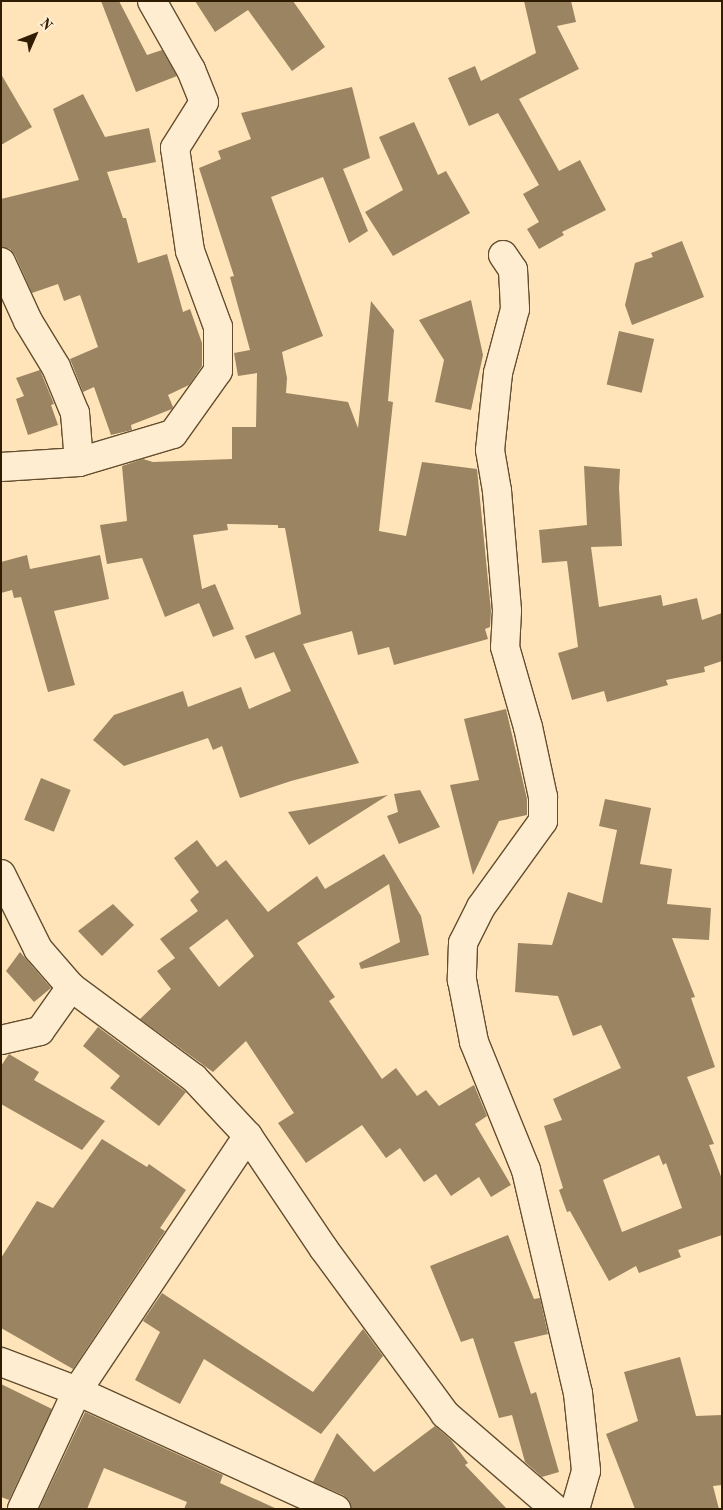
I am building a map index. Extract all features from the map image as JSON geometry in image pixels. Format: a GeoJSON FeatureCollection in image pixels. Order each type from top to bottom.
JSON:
{"type":"FeatureCollection","features":[{"type":"Feature","properties":{"kind":"street"},"geometry":{"type":"LineString","coordinates":[[1,467],[79,462],[173,434],[218,371],[218,327],[190,251],[175,148],[204,102],[191,70],[152,1]]}},
{"type":"Feature","properties":{"kind":"street"},"geometry":{"type":"LineString","coordinates":[[503,255],[513,270],[515,309],[498,373],[490,450],[497,491],[507,611],[504,647],[528,727],[543,797],[544,820],[527,847],[501,878],[476,916],[463,943],[462,980],[474,1042],[526,1170],[578,1393],[586,1471],[576,1506],[573,1509]]}},
{"type":"Feature","properties":{"kind":"street"},"geometry":{"type":"LineString","coordinates":[[1,262],[28,321],[56,367],[75,412],[79,462]]}},
{"type":"Feature","properties":{"kind":"street"},"geometry":{"type":"LineString","coordinates":[[1,874],[38,948],[71,987],[194,1078],[248,1136],[324,1249],[445,1414],[555,1509]]}},
{"type":"Feature","properties":{"kind":"street"},"geometry":{"type":"LineString","coordinates":[[1,1040],[40,1031],[71,987]]}},
{"type":"Feature","properties":{"kind":"street"},"geometry":{"type":"LineString","coordinates":[[22,1509],[77,1391],[248,1136]]}},
{"type":"Feature","properties":{"kind":"street"},"geometry":{"type":"LineString","coordinates":[[1,1362],[77,1391],[336,1509]]}},
{"type":"Feature","properties":{"kind":"building"},"geometry":{"type":"Polygon","coordinates":[[[101,1],[119,1],[147,55],[162,50],[177,76],[136,92],[101,1]]]}},
{"type":"Feature","properties":{"kind":"building"},"geometry":{"type":"Polygon","coordinates":[[[195,1],[293,1],[325,47],[292,71],[248,10],[215,32],[195,1]]]}},
{"type":"Feature","properties":{"kind":"building"},"geometry":{"type":"Polygon","coordinates":[[[524,1],[571,1],[576,22],[557,26],[579,69],[519,99],[559,171],[580,160],[606,210],[562,232],[564,235],[539,249],[527,229],[539,222],[523,194],[539,185],[498,113],[469,126],[448,78],[475,66],[481,81],[536,53],[524,1]]]}},
{"type":"Feature","properties":{"kind":"building"},"geometry":{"type":"Polygon","coordinates":[[[1,74],[32,127],[1,145],[1,74]]]}},
{"type":"Feature","properties":{"kind":"building"},"geometry":{"type":"Polygon","coordinates":[[[352,87],[370,158],[343,169],[368,231],[349,243],[323,177],[271,197],[323,336],[282,352],[287,378],[286,393],[348,402],[358,428],[371,301],[394,330],[388,401],[393,402],[379,531],[406,536],[422,462],[477,469],[491,611],[490,627],[485,629],[488,639],[394,665],[389,647],[358,655],[352,631],[303,644],[359,763],[291,781],[240,798],[222,746],[213,750],[208,738],[124,766],[93,740],[114,715],[183,691],[188,707],[241,687],[249,709],[291,691],[274,652],[255,659],[245,636],[301,614],[285,528],[278,528],[278,525],[227,524],[228,530],[193,535],[202,589],[215,584],[234,629],[213,637],[199,603],[165,617],[142,558],[107,564],[100,525],[127,521],[122,466],[143,459],[153,462],[232,459],[232,427],[256,427],[257,373],[238,376],[234,353],[250,350],[230,277],[234,276],[199,168],[221,159],[218,151],[251,139],[241,113],[352,87]]]}},
{"type":"Feature","properties":{"kind":"building"},"geometry":{"type":"Polygon","coordinates":[[[83,94],[105,137],[149,128],[156,162],[107,172],[123,218],[126,218],[138,263],[167,254],[183,312],[190,309],[202,343],[202,366],[189,385],[168,395],[173,407],[172,409],[131,425],[132,430],[111,435],[94,387],[83,392],[70,359],[98,347],[80,295],[64,301],[58,284],[32,293],[15,255],[10,249],[1,247],[1,199],[79,180],[53,109],[83,94]]]}},
{"type":"Feature","properties":{"kind":"building"},"geometry":{"type":"Polygon","coordinates":[[[414,122],[438,175],[446,171],[470,213],[393,256],[365,212],[403,190],[379,137],[414,122]]]}},
{"type":"Feature","properties":{"kind":"building"},"geometry":{"type":"Polygon","coordinates":[[[682,241],[704,297],[632,325],[625,305],[635,263],[653,257],[651,253],[682,241]]]}},
{"type":"Feature","properties":{"kind":"building"},"geometry":{"type":"Polygon","coordinates":[[[471,300],[483,355],[471,410],[435,402],[444,360],[419,320],[471,300]]]}},
{"type":"Feature","properties":{"kind":"building"},"geometry":{"type":"Polygon","coordinates":[[[619,331],[654,339],[642,393],[607,385],[619,331]]]}},
{"type":"Feature","properties":{"kind":"building"},"geometry":{"type":"Polygon","coordinates":[[[40,370],[54,404],[51,405],[58,425],[28,435],[16,399],[24,396],[16,378],[40,370]]]}},
{"type":"Feature","properties":{"kind":"building"},"geometry":{"type":"Polygon","coordinates":[[[584,466],[620,469],[622,546],[591,547],[599,607],[661,595],[663,606],[697,598],[702,620],[722,613],[722,661],[704,667],[705,672],[666,680],[668,685],[607,702],[604,691],[572,700],[558,653],[578,647],[567,561],[542,563],[539,530],[587,525],[584,466]]]}},
{"type":"Feature","properties":{"kind":"building"},"geometry":{"type":"Polygon","coordinates":[[[27,555],[30,569],[100,555],[109,599],[54,611],[75,685],[48,692],[21,597],[14,598],[12,590],[1,593],[1,562],[27,555]]]}},
{"type":"Feature","properties":{"kind":"building"},"geometry":{"type":"Polygon","coordinates":[[[506,709],[527,799],[527,815],[499,821],[473,875],[450,785],[479,780],[464,719],[506,709]]]}},
{"type":"Feature","properties":{"kind":"building"},"geometry":{"type":"Polygon","coordinates":[[[41,778],[71,790],[54,832],[24,820],[41,778]]]}},
{"type":"Feature","properties":{"kind":"building"},"geometry":{"type":"Polygon","coordinates":[[[420,790],[440,827],[399,844],[387,816],[398,812],[394,794],[420,790]]]}},
{"type":"Feature","properties":{"kind":"building"},"geometry":{"type":"Polygon","coordinates":[[[388,795],[309,845],[288,812],[388,795]]]}},
{"type":"Feature","properties":{"kind":"building"},"geometry":{"type":"Polygon","coordinates":[[[605,799],[651,808],[640,864],[672,869],[667,904],[711,908],[709,940],[672,938],[695,997],[691,998],[715,1067],[687,1077],[714,1144],[709,1145],[722,1179],[722,1235],[678,1250],[681,1257],[639,1273],[636,1266],[609,1281],[570,1211],[567,1212],[559,1190],[563,1188],[544,1126],[562,1120],[553,1099],[621,1068],[601,1025],[573,1036],[558,996],[515,992],[518,943],[552,945],[568,892],[602,903],[617,830],[599,826],[605,799]],[[659,1155],[603,1180],[622,1232],[682,1208],[666,1163],[663,1165],[659,1155]]]}},
{"type":"Feature","properties":{"kind":"building"},"geometry":{"type":"Polygon","coordinates":[[[197,840],[217,867],[226,860],[268,912],[317,876],[325,889],[384,854],[421,916],[429,955],[361,969],[359,963],[400,942],[389,884],[297,943],[335,997],[329,1001],[382,1079],[396,1068],[417,1096],[426,1090],[439,1106],[474,1085],[487,1116],[475,1124],[511,1185],[491,1197],[479,1177],[451,1196],[436,1174],[424,1182],[400,1148],[386,1158],[362,1125],[306,1163],[278,1123],[294,1113],[246,1041],[213,1072],[140,1019],[171,989],[157,971],[175,958],[160,939],[198,911],[190,900],[199,892],[174,858],[197,840]],[[227,919],[189,948],[219,987],[254,956],[227,919]]]}},
{"type":"Feature","properties":{"kind":"building"},"geometry":{"type":"Polygon","coordinates":[[[113,904],[134,925],[102,956],[78,931],[113,904]]]}},
{"type":"Feature","properties":{"kind":"building"},"geometry":{"type":"Polygon","coordinates":[[[20,952],[51,988],[34,1002],[6,971],[20,952]]]}},
{"type":"Feature","properties":{"kind":"building"},"geometry":{"type":"Polygon","coordinates":[[[98,1027],[186,1092],[159,1126],[110,1088],[120,1076],[83,1046],[98,1027]]]}},
{"type":"Feature","properties":{"kind":"building"},"geometry":{"type":"Polygon","coordinates":[[[9,1054],[39,1072],[34,1080],[105,1121],[82,1150],[1,1104],[1,1066],[9,1054]]]}},
{"type":"Feature","properties":{"kind":"building"},"geometry":{"type":"Polygon","coordinates":[[[102,1139],[147,1167],[149,1164],[186,1190],[160,1228],[165,1231],[73,1369],[1,1328],[1,1258],[37,1201],[53,1208],[102,1139]]]}},
{"type":"Feature","properties":{"kind":"building"},"geometry":{"type":"Polygon","coordinates":[[[508,1235],[534,1299],[540,1298],[548,1334],[514,1342],[531,1394],[536,1392],[559,1472],[542,1477],[525,1462],[512,1415],[499,1418],[473,1338],[461,1342],[430,1266],[508,1235]]]}},
{"type":"Feature","properties":{"kind":"building"},"geometry":{"type":"Polygon","coordinates":[[[162,1293],[313,1392],[363,1329],[383,1356],[321,1434],[204,1359],[180,1404],[135,1380],[160,1332],[143,1321],[162,1293]]]}},
{"type":"Feature","properties":{"kind":"building"},"geometry":{"type":"Polygon","coordinates":[[[680,1357],[696,1416],[722,1415],[722,1485],[713,1486],[719,1509],[635,1509],[606,1434],[638,1421],[624,1372],[680,1357]]]}},
{"type":"Feature","properties":{"kind":"building"},"geometry":{"type":"Polygon","coordinates":[[[1,1384],[52,1409],[9,1500],[1,1497],[1,1384]]]}},
{"type":"Feature","properties":{"kind":"building"},"geometry":{"type":"Polygon","coordinates":[[[85,1412],[223,1475],[220,1483],[277,1509],[184,1509],[187,1502],[104,1468],[87,1509],[39,1509],[85,1412]]]}},
{"type":"Feature","properties":{"kind":"building"},"geometry":{"type":"Polygon","coordinates":[[[435,1426],[451,1440],[468,1463],[465,1465],[507,1509],[351,1509],[349,1500],[343,1495],[313,1482],[337,1433],[374,1472],[435,1426]]]}}]}
